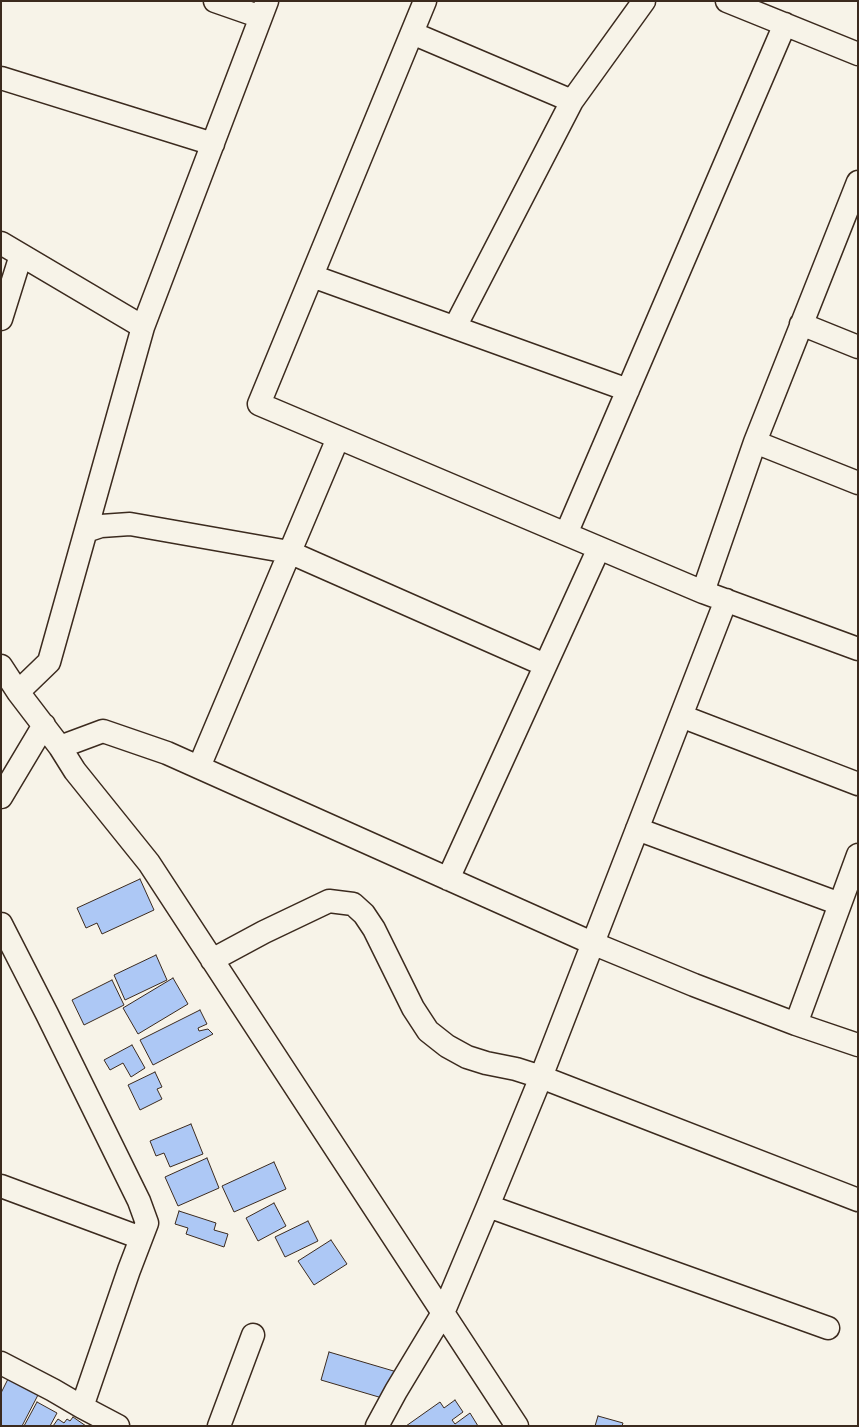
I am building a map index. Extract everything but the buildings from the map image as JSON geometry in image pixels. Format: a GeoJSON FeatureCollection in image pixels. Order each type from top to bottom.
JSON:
{"type":"FeatureCollection","features":[{"type":"Feature","properties":{"kind":"street"},"geometry":{"type":"LineString","coordinates":[[18,692],[49,662],[143,327],[264,9],[215,1]]}},
{"type":"Feature","properties":{"kind":"street"},"geometry":{"type":"LineString","coordinates":[[425,1],[259,404],[703,592],[858,649]]}},
{"type":"Feature","properties":{"kind":"street"},"geometry":{"type":"LineString","coordinates":[[455,327],[572,101],[644,1]]}},
{"type":"Feature","properties":{"kind":"street"},"geometry":{"type":"LineString","coordinates":[[727,1],[858,54]]}},
{"type":"Feature","properties":{"kind":"street"},"geometry":{"type":"LineString","coordinates":[[566,534],[785,24]]}},
{"type":"Feature","properties":{"kind":"street"},"geometry":{"type":"LineString","coordinates":[[412,32],[572,101]]}},
{"type":"Feature","properties":{"kind":"street"},"geometry":{"type":"LineString","coordinates":[[1,78],[212,144]]}},
{"type":"Feature","properties":{"kind":"street"},"geometry":{"type":"LineString","coordinates":[[703,592],[755,442],[801,324],[852,211],[858,182]]}},
{"type":"Feature","properties":{"kind":"street"},"geometry":{"type":"LineString","coordinates":[[1,243],[143,327]]}},
{"type":"Feature","properties":{"kind":"street"},"geometry":{"type":"LineString","coordinates":[[1,319],[21,255]]}},
{"type":"Feature","properties":{"kind":"street"},"geometry":{"type":"LineString","coordinates":[[312,276],[628,390]]}},
{"type":"Feature","properties":{"kind":"street"},"geometry":{"type":"LineString","coordinates":[[801,324],[858,347]]}},
{"type":"Feature","properties":{"kind":"street"},"geometry":{"type":"LineString","coordinates":[[199,767],[338,438]]}},
{"type":"Feature","properties":{"kind":"street"},"geometry":{"type":"LineString","coordinates":[[755,442],[858,483]]}},
{"type":"Feature","properties":{"kind":"street"},"geometry":{"type":"LineString","coordinates":[[86,531],[101,526],[130,524],[289,552],[545,665]]}},
{"type":"Feature","properties":{"kind":"street"},"geometry":{"type":"LineString","coordinates":[[448,878],[599,548]]}},
{"type":"Feature","properties":{"kind":"street"},"geometry":{"type":"LineString","coordinates":[[377,1426],[396,1390],[443,1313],[541,1077],[726,600]]}},
{"type":"Feature","properties":{"kind":"street"},"geometry":{"type":"LineString","coordinates":[[1,666],[18,692],[60,747],[75,771],[149,863],[517,1426]]}},
{"type":"Feature","properties":{"kind":"street"},"geometry":{"type":"LineString","coordinates":[[681,716],[858,784]]}},
{"type":"Feature","properties":{"kind":"street"},"geometry":{"type":"LineString","coordinates":[[1,797],[44,725]]}},
{"type":"Feature","properties":{"kind":"street"},"geometry":{"type":"LineString","coordinates":[[60,747],[103,731],[167,753],[592,943],[796,1024],[858,1045]]}},
{"type":"Feature","properties":{"kind":"street"},"geometry":{"type":"LineString","coordinates":[[636,829],[840,904]]}},
{"type":"Feature","properties":{"kind":"street"},"geometry":{"type":"LineString","coordinates":[[796,1024],[858,856]]}},
{"type":"Feature","properties":{"kind":"street"},"geometry":{"type":"LineString","coordinates":[[212,960],[264,932],[329,901],[353,904],[364,914],[374,929],[413,1008],[428,1031],[447,1046],[468,1057],[486,1063],[516,1069],[541,1077],[858,1200]]}},
{"type":"Feature","properties":{"kind":"street"},"geometry":{"type":"LineString","coordinates":[[1,924],[48,1014],[139,1200],[147,1223],[82,1407]]}},
{"type":"Feature","properties":{"kind":"street"},"geometry":{"type":"LineString","coordinates":[[3,1192],[142,1238]]}},
{"type":"Feature","properties":{"kind":"street"},"geometry":{"type":"LineString","coordinates":[[488,1206],[828,1328]]}},
{"type":"Feature","properties":{"kind":"street"},"geometry":{"type":"LineString","coordinates":[[219,1426],[253,1335]]}},
{"type":"Feature","properties":{"kind":"street"},"geometry":{"type":"LineString","coordinates":[[1,1362],[118,1426]]}}]}
